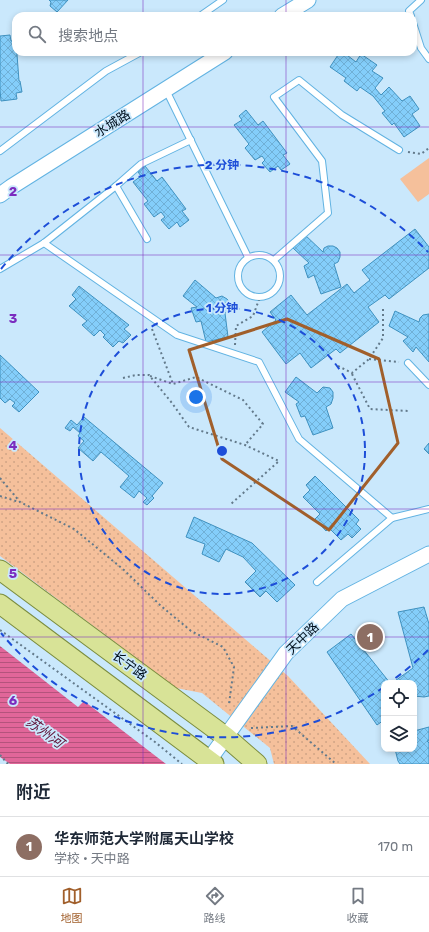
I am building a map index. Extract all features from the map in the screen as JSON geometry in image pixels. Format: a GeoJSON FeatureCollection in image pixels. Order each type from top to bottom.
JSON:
{"type":"FeatureCollection","features":[{"type":"Feature","properties":{"kind":"main road","name":"长宁路"},"geometry":{"type":"LineString","coordinates":[[0,570],[226,737],[257,764]]}},
{"type":"Feature","properties":{"kind":"main road"},"geometry":{"type":"LineString","coordinates":[[0,604],[212,762]]}},
{"type":"Feature","properties":{"kind":"street"},"geometry":{"type":"LineString","coordinates":[[288,12],[308,0]]}},
{"type":"Feature","properties":{"kind":"street","name":"水城路"},"geometry":{"type":"LineString","coordinates":[[0,195],[11,186],[219,56]]}},
{"type":"Feature","properties":{"kind":"street","name":"天中路"},"geometry":{"type":"LineString","coordinates":[[212,762],[226,737],[286,653],[342,599],[429,554]]}},
{"type":"Feature","properties":{"kind":"lane"},"geometry":{"type":"LineString","coordinates":[[206,12],[223,0]]}},
{"type":"Feature","properties":{"kind":"lane"},"geometry":{"type":"LineString","coordinates":[[409,12],[421,0]]}},
{"type":"Feature","properties":{"kind":"lane"},"geometry":{"type":"LineString","coordinates":[[417,36],[421,48],[429,59]]}},
{"type":"Feature","properties":{"kind":"lane"},"geometry":{"type":"LineString","coordinates":[[0,151],[106,71],[134,56]]}},
{"type":"Feature","properties":{"kind":"lane"},"geometry":{"type":"LineString","coordinates":[[274,260],[328,213],[322,161],[274,97],[299,80],[342,115],[399,150]]}},
{"type":"Feature","properties":{"kind":"lane"},"geometry":{"type":"LineString","coordinates":[[166,89],[248,258]]}},
{"type":"Feature","properties":{"kind":"lane"},"geometry":{"type":"LineString","coordinates":[[0,269],[44,243],[116,186],[141,164],[191,140]]}},
{"type":"Feature","properties":{"kind":"lane"},"geometry":{"type":"LineString","coordinates":[[116,186],[147,239]]}},
{"type":"Feature","properties":{"kind":"lane"},"geometry":{"type":"LineString","coordinates":[[44,243],[178,335],[259,362],[299,439],[392,518]]}},
{"type":"Feature","properties":{"kind":"lane"},"geometry":{"type":"LineString","coordinates":[[261,254],[274,260],[278,266],[280,280],[273,292],[267,296],[260,297],[247,294],[238,282],[237,275],[239,268],[242,262],[248,258],[261,254]]}},
{"type":"Feature","properties":{"kind":"lane"},"geometry":{"type":"LineString","coordinates":[[408,363],[429,385]]}},
{"type":"Feature","properties":{"kind":"lane"},"geometry":{"type":"LineString","coordinates":[[317,582],[392,518],[429,509]]}},
{"type":"Feature","properties":{"kind":"path"},"geometry":{"type":"LineString","coordinates":[[399,150],[421,154],[429,148]]}},
{"type":"Feature","properties":{"kind":"path"},"geometry":{"type":"LineString","coordinates":[[235,354],[236,326],[253,316],[260,297]]}},
{"type":"Feature","properties":{"kind":"path"},"geometry":{"type":"LineString","coordinates":[[352,373],[369,358],[383,338],[383,306]]}},
{"type":"Feature","properties":{"kind":"path"},"geometry":{"type":"LineString","coordinates":[[145,312],[173,384]]}},
{"type":"Feature","properties":{"kind":"path"},"geometry":{"type":"LineString","coordinates":[[369,358],[408,363]]}},
{"type":"Feature","properties":{"kind":"path"},"geometry":{"type":"LineString","coordinates":[[338,366],[352,373],[370,409],[409,411]]}},
{"type":"Feature","properties":{"kind":"path"},"geometry":{"type":"LineString","coordinates":[[123,378],[136,375],[149,375],[173,384],[196,377],[244,400],[262,424],[245,445]]}},
{"type":"Feature","properties":{"kind":"path"},"geometry":{"type":"LineString","coordinates":[[149,375],[189,427],[245,445],[279,461],[231,504]]}},
{"type":"Feature","properties":{"kind":"path"},"geometry":{"type":"LineString","coordinates":[[0,478],[20,502]]}},
{"type":"Feature","properties":{"kind":"path"},"geometry":{"type":"LineString","coordinates":[[0,496],[20,502],[74,529],[124,570],[191,631],[223,647],[234,667],[230,704]]}},
{"type":"Feature","properties":{"kind":"path"},"geometry":{"type":"LineString","coordinates":[[0,630],[155,742],[182,764]]}},
{"type":"Feature","properties":{"kind":"path"},"geometry":{"type":"LineString","coordinates":[[250,728],[292,726],[336,764]]}},
{"type":"Feature","properties":{"kind":"path"},"geometry":{"type":"LineString","coordinates":[[0,755],[8,764]]}},
{"type":"Feature","properties":{"kind":"highlighted area"},"geometry":{"type":"Polygon","coordinates":[[[287,319],[379,359],[398,443],[329,530],[222,459],[189,350],[287,319]]]}},
{"type":"Feature","properties":{"kind":"shaded area"},"geometry":{"type":"Polygon","coordinates":[[[429,158],[429,194],[418,202],[400,179],[429,158]]]}},
{"type":"Feature","properties":{"kind":"shaded area"},"geometry":{"type":"Polygon","coordinates":[[[0,428],[288,676],[370,764],[274,764],[270,748],[202,693],[176,688],[0,556],[0,428]]]}},
{"type":"Feature","properties":{"kind":"water","name":"苏州河"},"geometry":{"type":"Polygon","coordinates":[[[0,646],[78,707],[84,701],[166,764],[10,764],[0,757],[0,646]]]}},
{"type":"Feature","properties":{"kind":"building"},"geometry":{"type":"Polygon","coordinates":[[[49,0],[68,0],[57,12],[50,6],[51,2],[49,0]]]}},
{"type":"Feature","properties":{"kind":"building"},"geometry":{"type":"Polygon","coordinates":[[[10,35],[12,41],[12,56],[17,56],[19,81],[22,92],[16,93],[17,99],[1,101],[0,36],[10,35]]]}},
{"type":"Feature","properties":{"kind":"building"},"geometry":{"type":"Polygon","coordinates":[[[337,56],[348,56],[356,62],[360,56],[364,56],[377,65],[372,71],[383,78],[375,88],[381,95],[389,87],[402,101],[410,96],[419,109],[412,114],[420,126],[404,137],[394,123],[392,125],[382,113],[385,111],[373,96],[360,87],[357,91],[344,81],[346,78],[330,67],[337,56]]]}},
{"type":"Feature","properties":{"kind":"building"},"geometry":{"type":"Polygon","coordinates":[[[246,110],[258,125],[263,121],[287,153],[283,155],[290,164],[281,170],[278,166],[270,172],[262,163],[265,160],[262,156],[255,160],[245,148],[249,144],[234,125],[242,120],[239,116],[246,110]]]}},
{"type":"Feature","properties":{"kind":"building"},"geometry":{"type":"Polygon","coordinates":[[[145,166],[157,181],[162,177],[186,209],[182,211],[189,220],[180,227],[177,222],[169,229],[161,220],[165,217],[161,212],[154,217],[144,204],[148,201],[133,182],[141,176],[138,172],[145,166]]]}},
{"type":"Feature","properties":{"kind":"building"},"geometry":{"type":"Polygon","coordinates":[[[415,229],[429,247],[429,268],[389,299],[385,295],[368,307],[379,322],[340,353],[336,349],[311,368],[300,353],[286,364],[262,332],[276,320],[270,312],[291,295],[307,315],[347,284],[354,293],[370,280],[362,270],[415,229]]]}},
{"type":"Feature","properties":{"kind":"building"},"geometry":{"type":"Polygon","coordinates":[[[304,234],[323,252],[324,248],[333,246],[340,252],[338,262],[334,264],[341,287],[321,294],[314,275],[308,278],[304,266],[309,263],[293,248],[304,234]]]}},
{"type":"Feature","properties":{"kind":"building"},"geometry":{"type":"Polygon","coordinates":[[[195,280],[216,298],[222,296],[230,303],[229,309],[225,313],[228,337],[206,342],[201,321],[196,322],[191,308],[197,307],[183,296],[195,280]]]}},
{"type":"Feature","properties":{"kind":"building"},"geometry":{"type":"Polygon","coordinates":[[[79,286],[129,325],[124,329],[131,335],[123,343],[119,341],[113,347],[103,337],[105,335],[100,330],[94,336],[82,325],[87,321],[69,306],[76,299],[72,295],[79,286]]]}},
{"type":"Feature","properties":{"kind":"building"},"geometry":{"type":"Polygon","coordinates":[[[395,311],[419,322],[423,315],[429,314],[429,362],[416,347],[413,352],[403,341],[408,337],[389,326],[395,311]]]}},
{"type":"Feature","properties":{"kind":"building"},"geometry":{"type":"Polygon","coordinates":[[[0,355],[39,392],[19,412],[12,406],[15,403],[10,399],[5,403],[0,398],[0,355]]]}},
{"type":"Feature","properties":{"kind":"building"},"geometry":{"type":"Polygon","coordinates":[[[296,377],[317,393],[323,387],[330,388],[333,392],[331,404],[326,407],[333,428],[313,435],[305,416],[301,417],[296,404],[299,402],[285,392],[296,377]]]}},
{"type":"Feature","properties":{"kind":"building"},"geometry":{"type":"Polygon","coordinates":[[[84,417],[163,483],[152,496],[154,498],[147,505],[143,502],[147,498],[139,491],[134,498],[120,487],[129,476],[101,452],[93,461],[78,448],[84,441],[78,436],[80,433],[73,427],[70,431],[65,428],[71,420],[77,425],[84,417]]]}},
{"type":"Feature","properties":{"kind":"building"},"geometry":{"type":"Polygon","coordinates":[[[429,443],[429,454],[424,449],[429,443]]]}},
{"type":"Feature","properties":{"kind":"building"},"geometry":{"type":"Polygon","coordinates":[[[315,476],[359,520],[356,524],[361,529],[352,538],[348,534],[341,540],[329,528],[326,531],[315,519],[320,514],[303,497],[310,490],[306,485],[315,476]]]}},
{"type":"Feature","properties":{"kind":"building"},"geometry":{"type":"Polygon","coordinates":[[[194,517],[252,543],[295,585],[277,602],[266,591],[260,597],[245,582],[256,571],[243,557],[226,549],[219,562],[202,554],[205,544],[186,537],[194,517]]]}},
{"type":"Feature","properties":{"kind":"building"},"geometry":{"type":"Polygon","coordinates":[[[424,607],[429,624],[429,696],[417,696],[417,680],[396,680],[413,668],[398,612],[424,607]]]}},
{"type":"Feature","properties":{"kind":"building"},"geometry":{"type":"Polygon","coordinates":[[[351,634],[388,680],[381,680],[381,722],[377,725],[327,652],[351,634]]]}},
{"type":"Feature","properties":{"kind":"building"},"geometry":{"type":"Polygon","coordinates":[[[429,727],[429,741],[427,741],[429,743],[429,764],[400,764],[396,752],[417,752],[417,730],[429,727]]]}},
{"type":"Feature","properties":{"kind":"place","name":"华东师范大学附属天山学校"},"geometry":{"type":"Point","coordinates":[370,637]}}]}
